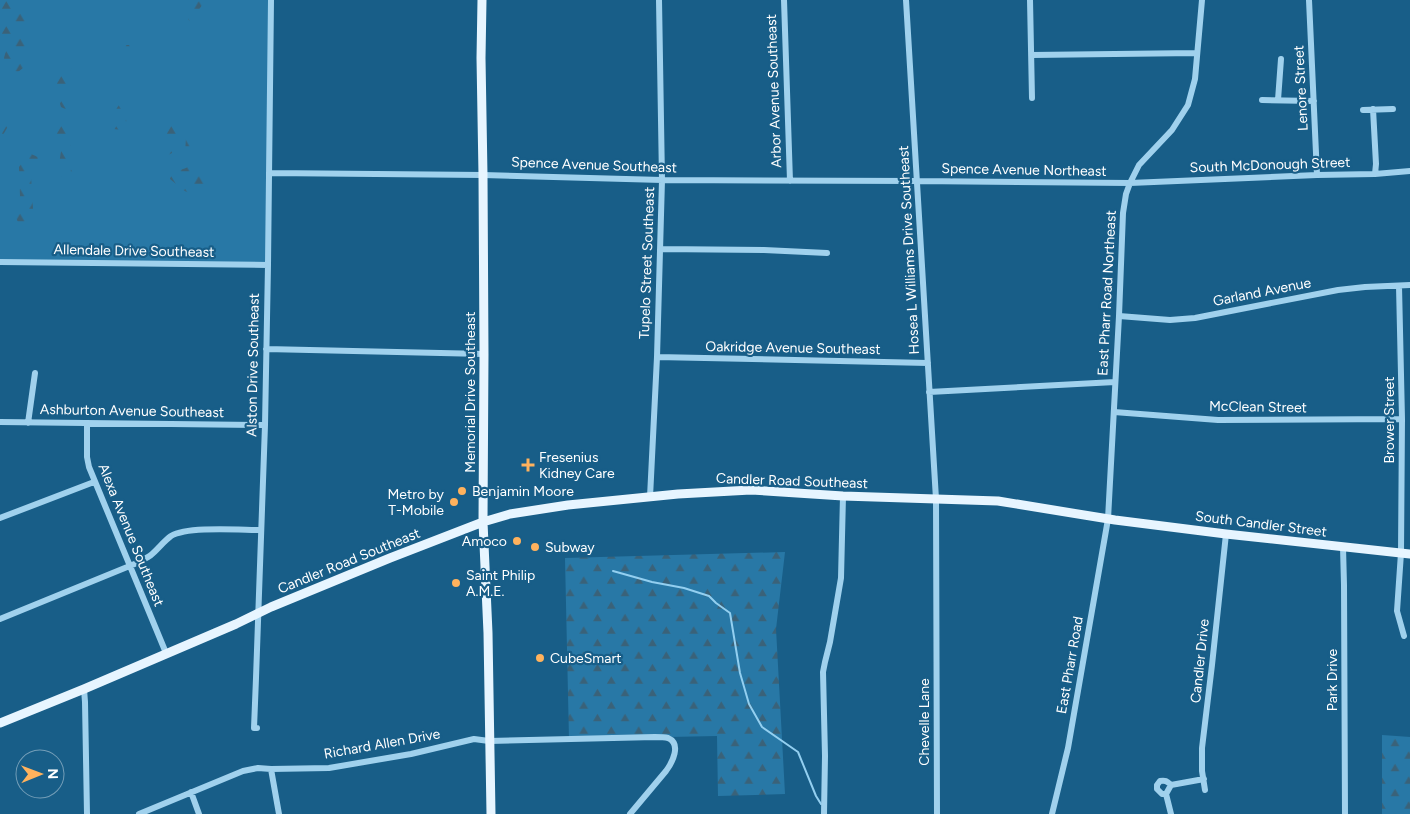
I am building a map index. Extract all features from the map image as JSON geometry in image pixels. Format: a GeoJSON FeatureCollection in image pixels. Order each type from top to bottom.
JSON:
{"type":"FeatureCollection","features":[{"type":"Feature","properties":{"kind":"main road","name":"Memorial Drive Southeast"},"geometry":{"type":"LineString","coordinates":[[482,0],[481,58],[484,175],[482,522],[488,633],[491,814]]}},
{"type":"Feature","properties":{"kind":"main road","name":"Candler Road Southeast"},"geometry":{"type":"LineString","coordinates":[[0,723],[236,624],[258,612],[482,522],[510,514],[568,505],[705,492],[751,490],[843,496],[998,501],[1108,519]]}},
{"type":"Feature","properties":{"kind":"main road","name":"South Candler Street"},"geometry":{"type":"LineString","coordinates":[[1108,519],[1405,554]]}},
{"type":"Feature","properties":{"kind":"street","name":"Alston Drive Southeast"},"geometry":{"type":"LineString","coordinates":[[257,728],[254,728],[265,425],[271,0]]}},
{"type":"Feature","properties":{"kind":"street","name":"Tupelo Street Southeast"},"geometry":{"type":"LineString","coordinates":[[650,497],[657,357],[662,180],[659,0]]}},
{"type":"Feature","properties":{"kind":"street","name":"Arbor Avenue Southeast"},"geometry":{"type":"LineString","coordinates":[[784,0],[790,181]]}},
{"type":"Feature","properties":{"kind":"street","name":"Hosea L Williams Drive Southeast"},"geometry":{"type":"LineString","coordinates":[[906,0],[936,499]]}},
{"type":"Feature","properties":{"kind":"street"},"geometry":{"type":"LineString","coordinates":[[1030,0],[1032,98]]}},
{"type":"Feature","properties":{"kind":"street","name":"East Pharr Road Northeast"},"geometry":{"type":"LineString","coordinates":[[1108,519],[1123,213],[1126,194],[1139,165],[1172,130],[1188,106],[1195,79],[1202,0]]}},
{"type":"Feature","properties":{"kind":"street","name":"Lenore Street"},"geometry":{"type":"LineString","coordinates":[[1309,0],[1316,175]]}},
{"type":"Feature","properties":{"kind":"street"},"geometry":{"type":"LineString","coordinates":[[1032,55],[1197,53]]}},
{"type":"Feature","properties":{"kind":"street"},"geometry":{"type":"LineString","coordinates":[[1278,100],[1281,59]]}},
{"type":"Feature","properties":{"kind":"street"},"geometry":{"type":"LineString","coordinates":[[1262,100],[1314,101]]}},
{"type":"Feature","properties":{"kind":"street"},"geometry":{"type":"LineString","coordinates":[[1363,110],[1393,109]]}},
{"type":"Feature","properties":{"kind":"street"},"geometry":{"type":"LineString","coordinates":[[1373,110],[1375,174]]}},
{"type":"Feature","properties":{"kind":"street","name":"South McDonough Street"},"geometry":{"type":"LineString","coordinates":[[1130,184],[1410,171]]}},
{"type":"Feature","properties":{"kind":"street","name":"Spence Avenue Southeast"},"geometry":{"type":"LineString","coordinates":[[270,173],[484,175],[662,180],[917,181]]}},
{"type":"Feature","properties":{"kind":"street","name":"Spence Avenue Northeast"},"geometry":{"type":"LineString","coordinates":[[917,181],[1130,184]]}},
{"type":"Feature","properties":{"kind":"street"},"geometry":{"type":"LineString","coordinates":[[660,249],[827,253]]}},
{"type":"Feature","properties":{"kind":"street","name":"Allendale Drive Southeast"},"geometry":{"type":"LineString","coordinates":[[0,262],[268,264]]}},
{"type":"Feature","properties":{"kind":"street","name":"Garland Avenue"},"geometry":{"type":"LineString","coordinates":[[1119,316],[1170,320],[1195,318],[1338,290],[1365,286],[1399,286],[1410,284]]}},
{"type":"Feature","properties":{"kind":"street","name":"Brower Street"},"geometry":{"type":"LineString","coordinates":[[1399,286],[1405,554],[1398,611],[1404,636]]}},
{"type":"Feature","properties":{"kind":"street"},"geometry":{"type":"LineString","coordinates":[[266,349],[484,354]]}},
{"type":"Feature","properties":{"kind":"street","name":"Oakridge Avenue Southeast"},"geometry":{"type":"LineString","coordinates":[[657,357],[928,363]]}},
{"type":"Feature","properties":{"kind":"street"},"geometry":{"type":"LineString","coordinates":[[28,423],[36,373]]}},
{"type":"Feature","properties":{"kind":"street"},"geometry":{"type":"LineString","coordinates":[[929,392],[1115,382]]}},
{"type":"Feature","properties":{"kind":"street","name":"McClean Street"},"geometry":{"type":"LineString","coordinates":[[1114,412],[1218,420],[1402,419]]}},
{"type":"Feature","properties":{"kind":"street","name":"Ashburton Avenue Southeast"},"geometry":{"type":"LineString","coordinates":[[0,422],[265,425]]}},
{"type":"Feature","properties":{"kind":"street","name":"Alexa Avenue Southeast"},"geometry":{"type":"LineString","coordinates":[[87,423],[87,457],[94,482],[166,653]]}},
{"type":"Feature","properties":{"kind":"street"},"geometry":{"type":"LineString","coordinates":[[0,518],[94,482]]}},
{"type":"Feature","properties":{"kind":"street"},"geometry":{"type":"LineString","coordinates":[[824,814],[823,672],[842,578],[843,496]]}},
{"type":"Feature","properties":{"kind":"street","name":"Chevelle Lane"},"geometry":{"type":"LineString","coordinates":[[936,499],[937,814]]}},
{"type":"Feature","properties":{"kind":"street","name":"East Pharr Road"},"geometry":{"type":"LineString","coordinates":[[1052,814],[1071,730],[1108,519]]}},
{"type":"Feature","properties":{"kind":"street"},"geometry":{"type":"LineString","coordinates":[[0,620],[130,566],[146,558],[169,538],[182,532],[195,530],[262,530]]}},
{"type":"Feature","properties":{"kind":"street","name":"Candler Drive"},"geometry":{"type":"LineString","coordinates":[[1205,790],[1202,748],[1226,534]]}},
{"type":"Feature","properties":{"kind":"street","name":"Park Drive"},"geometry":{"type":"LineString","coordinates":[[1343,547],[1344,814]]}},
{"type":"Feature","properties":{"kind":"street"},"geometry":{"type":"LineString","coordinates":[[84,689],[86,814]]}},
{"type":"Feature","properties":{"kind":"street","name":"Richard Allen Drive"},"geometry":{"type":"LineString","coordinates":[[139,814],[243,771],[258,768],[329,768],[411,754],[474,739],[489,741],[668,738],[675,747],[671,764],[630,814]]}},
{"type":"Feature","properties":{"kind":"street"},"geometry":{"type":"LineString","coordinates":[[271,769],[278,814]]}},
{"type":"Feature","properties":{"kind":"street"},"geometry":{"type":"LineString","coordinates":[[1166,794],[1159,792],[1157,789],[1160,781],[1164,780],[1171,785],[1204,780]]}},
{"type":"Feature","properties":{"kind":"street"},"geometry":{"type":"LineString","coordinates":[[1171,785],[1166,794],[1172,814]]}},
{"type":"Feature","properties":{"kind":"street"},"geometry":{"type":"LineString","coordinates":[[191,792],[199,814]]}},
{"type":"Feature","properties":{"kind":"green space"},"geometry":{"type":"Polygon","coordinates":[[[0,0],[269,0],[266,266],[0,262],[0,0]]]}},
{"type":"Feature","properties":{"kind":"green space"},"geometry":{"type":"Polygon","coordinates":[[[0,0],[27,4],[29,11],[27,61],[18,72],[7,68],[4,58],[7,46],[5,39],[0,37],[0,0]]]}},
{"type":"Feature","properties":{"kind":"green space"},"geometry":{"type":"Polygon","coordinates":[[[195,0],[206,0],[197,12],[195,21],[190,22],[188,19],[195,0]]]}},
{"type":"Feature","properties":{"kind":"green space"},"geometry":{"type":"Polygon","coordinates":[[[126,45],[129,45],[131,48],[132,54],[126,67],[121,65],[123,50],[126,45]]]}},
{"type":"Feature","properties":{"kind":"green space"},"geometry":{"type":"Polygon","coordinates":[[[70,55],[72,67],[66,79],[71,104],[68,109],[65,109],[61,107],[59,100],[57,79],[61,66],[70,55]]]}},
{"type":"Feature","properties":{"kind":"green space"},"geometry":{"type":"Polygon","coordinates":[[[121,103],[124,105],[127,126],[123,130],[113,129],[114,115],[121,103]]]}},
{"type":"Feature","properties":{"kind":"green space"},"geometry":{"type":"Polygon","coordinates":[[[0,109],[10,115],[10,123],[0,140],[0,109]]]}},
{"type":"Feature","properties":{"kind":"green space"},"geometry":{"type":"Polygon","coordinates":[[[169,111],[173,111],[176,116],[178,126],[172,153],[168,155],[163,151],[166,114],[169,111]]]}},
{"type":"Feature","properties":{"kind":"green space"},"geometry":{"type":"Polygon","coordinates":[[[65,123],[72,132],[68,162],[73,173],[69,178],[57,173],[61,147],[54,132],[58,125],[65,123]]]}},
{"type":"Feature","properties":{"kind":"green space"},"geometry":{"type":"Polygon","coordinates":[[[189,134],[194,145],[191,155],[187,157],[185,154],[186,137],[189,134]]]}},
{"type":"Feature","properties":{"kind":"green space"},"geometry":{"type":"Polygon","coordinates":[[[31,154],[38,157],[37,166],[31,176],[33,209],[31,223],[25,228],[19,224],[15,216],[20,196],[19,167],[31,154]]]}},
{"type":"Feature","properties":{"kind":"green space"},"geometry":{"type":"Polygon","coordinates":[[[190,166],[197,168],[207,186],[201,193],[186,192],[170,179],[170,174],[190,166]]]}},
{"type":"Feature","properties":{"kind":"green space"},"geometry":{"type":"Polygon","coordinates":[[[785,552],[776,629],[785,794],[718,796],[717,736],[569,739],[565,558],[785,552]]]}},
{"type":"Feature","properties":{"kind":"green space"},"geometry":{"type":"Polygon","coordinates":[[[1382,735],[1410,737],[1410,814],[1382,814],[1382,735]]]}},
{"type":"Feature","properties":{"kind":"waterway"},"geometry":{"type":"LineString","coordinates":[[613,571],[709,596],[730,613],[740,673],[749,704],[762,727],[798,752],[821,804]]}},
{"type":"Feature","properties":{"kind":"place","name":"Fresenius Kidney Care"},"geometry":{"type":"Point","coordinates":[528,465]}},
{"type":"Feature","properties":{"kind":"place","name":"Benjamin Moore"},"geometry":{"type":"Point","coordinates":[462,491]}},
{"type":"Feature","properties":{"kind":"place","name":"Metro by T-Mobile"},"geometry":{"type":"Point","coordinates":[454,502]}},
{"type":"Feature","properties":{"kind":"place","name":"Amoco"},"geometry":{"type":"Point","coordinates":[517,541]}},
{"type":"Feature","properties":{"kind":"place","name":"Subway"},"geometry":{"type":"Point","coordinates":[535,547]}},
{"type":"Feature","properties":{"kind":"place","name":"Saint Philip A.M.E."},"geometry":{"type":"Point","coordinates":[456,583]}},
{"type":"Feature","properties":{"kind":"place","name":"CubeSmart"},"geometry":{"type":"Point","coordinates":[540,658]}}]}
